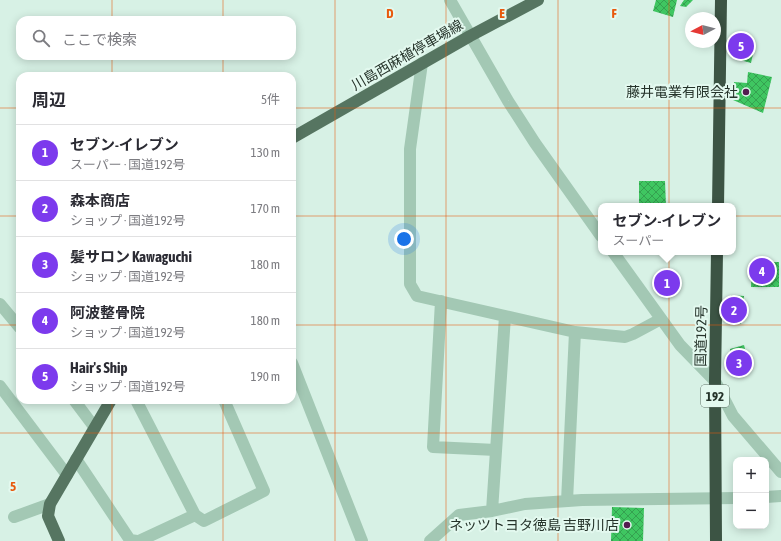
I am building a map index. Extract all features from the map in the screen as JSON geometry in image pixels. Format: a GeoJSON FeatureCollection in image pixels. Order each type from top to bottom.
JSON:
{"type":"FeatureCollection","features":[{"type":"Feature","properties":{"kind":"highway"},"geometry":{"type":"LineString","coordinates":[[718,203],[721,0]]}},
{"type":"Feature","properties":{"kind":"highway","name":"国道192号"},"geometry":{"type":"LineString","coordinates":[[716,541],[715,381],[717,255]]}},
{"type":"Feature","properties":{"kind":"main road","name":"川島西麻植停車場線"},"geometry":{"type":"LineString","coordinates":[[296,136],[470,36],[538,0]]}},
{"type":"Feature","properties":{"kind":"main road"},"geometry":{"type":"LineString","coordinates":[[59,541],[48,516],[50,504],[109,404]]}},
{"type":"Feature","properties":{"kind":"street"},"geometry":{"type":"LineString","coordinates":[[450,0],[508,100],[535,143],[598,232]]}},
{"type":"Feature","properties":{"kind":"street"},"geometry":{"type":"LineString","coordinates":[[422,63],[410,149],[410,284],[418,296],[575,332],[625,337],[661,319]]}},
{"type":"Feature","properties":{"kind":"street"},"geometry":{"type":"LineString","coordinates":[[615,255],[680,345],[715,381],[733,416],[781,472]]}},
{"type":"Feature","properties":{"kind":"street"},"geometry":{"type":"LineString","coordinates":[[441,301],[433,447],[496,450]]}},
{"type":"Feature","properties":{"kind":"street"},"geometry":{"type":"LineString","coordinates":[[0,304],[16,322]]}},
{"type":"Feature","properties":{"kind":"street"},"geometry":{"type":"LineString","coordinates":[[492,511],[505,316]]}},
{"type":"Feature","properties":{"kind":"street"},"geometry":{"type":"LineString","coordinates":[[567,501],[575,332]]}},
{"type":"Feature","properties":{"kind":"street"},"geometry":{"type":"LineString","coordinates":[[296,373],[362,541]]}},
{"type":"Feature","properties":{"kind":"street"},"geometry":{"type":"LineString","coordinates":[[0,386],[67,475]]}},
{"type":"Feature","properties":{"kind":"street"},"geometry":{"type":"LineString","coordinates":[[77,404],[94,428]]}},
{"type":"Feature","properties":{"kind":"street"},"geometry":{"type":"LineString","coordinates":[[138,404],[195,516],[204,521],[264,491],[226,404]]}},
{"type":"Feature","properties":{"kind":"street"},"geometry":{"type":"LineString","coordinates":[[76,459],[130,540],[138,541],[195,516]]}},
{"type":"Feature","properties":{"kind":"street"},"geometry":{"type":"LineString","coordinates":[[769,497],[781,496]]}},
{"type":"Feature","properties":{"kind":"street"},"geometry":{"type":"LineString","coordinates":[[430,541],[459,515],[492,511],[525,504],[582,500],[733,498]]}},
{"type":"Feature","properties":{"kind":"street"},"geometry":{"type":"LineString","coordinates":[[14,517],[50,504]]}},
{"type":"Feature","properties":{"kind":"building"},"geometry":{"type":"Polygon","coordinates":[[[656,0],[677,0],[673,17],[653,11],[656,0]]]}},
{"type":"Feature","properties":{"kind":"building"},"geometry":{"type":"Polygon","coordinates":[[[684,0],[693,0],[686,7],[680,6],[684,0]]]}},
{"type":"Feature","properties":{"kind":"building"},"geometry":{"type":"Polygon","coordinates":[[[733,38],[755,45],[751,63],[733,58],[733,38]]]}},
{"type":"Feature","properties":{"kind":"building"},"geometry":{"type":"Polygon","coordinates":[[[748,72],[772,77],[763,113],[733,100],[734,82],[747,83],[748,72]]]}},
{"type":"Feature","properties":{"kind":"building"},"geometry":{"type":"Polygon","coordinates":[[[639,181],[665,181],[666,203],[639,203],[639,181]]]}},
{"type":"Feature","properties":{"kind":"building"},"geometry":{"type":"Polygon","coordinates":[[[752,262],[779,262],[779,287],[751,287],[752,262]]]}},
{"type":"Feature","properties":{"kind":"building"},"geometry":{"type":"Polygon","coordinates":[[[731,295],[744,296],[741,324],[728,322],[731,295]]]}},
{"type":"Feature","properties":{"kind":"building"},"geometry":{"type":"Polygon","coordinates":[[[744,345],[748,360],[751,360],[748,369],[733,372],[730,349],[744,345]]]}},
{"type":"Feature","properties":{"kind":"building","name":"ネッツトヨタ徳島 吉野川店"},"geometry":{"type":"Polygon","coordinates":[[[612,507],[644,508],[643,541],[611,541],[612,507]]]}},
{"type":"Feature","properties":{"kind":"place","name":"Hair's Ship"},"geometry":{"type":"Point","coordinates":[741,46]}},
{"type":"Feature","properties":{"kind":"place","name":"藤井電業有限会社"},"geometry":{"type":"Point","coordinates":[746,92]}},
{"type":"Feature","properties":{"kind":"place","name":"阿波整骨院"},"geometry":{"type":"Point","coordinates":[762,271]}},
{"type":"Feature","properties":{"kind":"place","name":"セブン-イレブン"},"geometry":{"type":"Point","coordinates":[667,283]}},
{"type":"Feature","properties":{"kind":"place","name":"森本商店"},"geometry":{"type":"Point","coordinates":[734,310]}},
{"type":"Feature","properties":{"kind":"place","name":"髪サロン Kawaguchi"},"geometry":{"type":"Point","coordinates":[739,363]}},
{"type":"Feature","properties":{"kind":"place","name":"ネッツトヨタ徳島 吉野川店"},"geometry":{"type":"Point","coordinates":[627,525]}}]}
